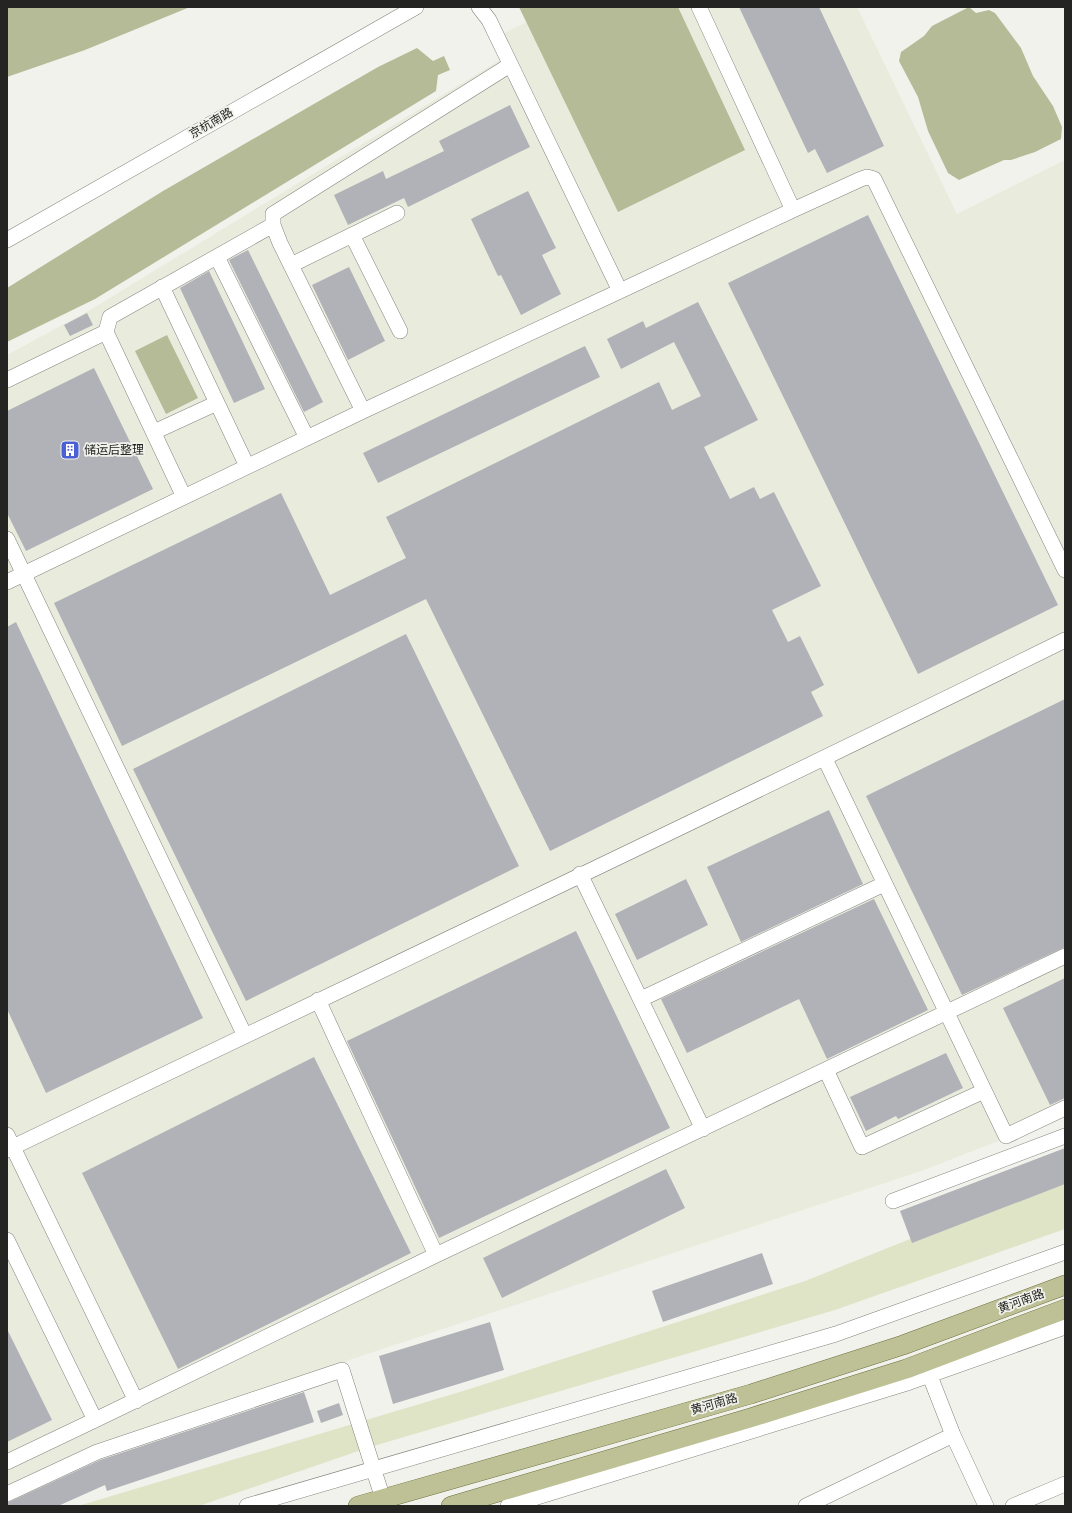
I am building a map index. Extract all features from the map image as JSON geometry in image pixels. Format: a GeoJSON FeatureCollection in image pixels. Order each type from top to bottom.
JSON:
{"type":"FeatureCollection","features":[{"type":"Feature","properties":{"kind":"main road","name":"黄河南路"},"geometry":{"type":"LineString","coordinates":[[358,1506],[751,1394],[903,1345],[1065,1285]]}},
{"type":"Feature","properties":{"kind":"main road","name":"黄河南路"},"geometry":{"type":"LineString","coordinates":[[451,1506],[474,1503],[750,1418],[927,1368],[1065,1309]]}},
{"type":"Feature","properties":{"kind":"street","name":"京杭南路"},"geometry":{"type":"LineString","coordinates":[[7,240],[416,7]]}},
{"type":"Feature","properties":{"kind":"street"},"geometry":{"type":"LineString","coordinates":[[480,7],[489,20],[620,291]]}},
{"type":"Feature","properties":{"kind":"street"},"geometry":{"type":"LineString","coordinates":[[699,7],[793,210]]}},
{"type":"Feature","properties":{"kind":"street"},"geometry":{"type":"LineString","coordinates":[[363,411],[291,266],[273,225],[272,217],[275,211],[510,65]]}},
{"type":"Feature","properties":{"kind":"street"},"geometry":{"type":"LineString","coordinates":[[7,582],[363,411],[866,177],[874,179],[1065,570]]}},
{"type":"Feature","properties":{"kind":"street"},"geometry":{"type":"LineString","coordinates":[[291,266],[397,213]]}},
{"type":"Feature","properties":{"kind":"street"},"geometry":{"type":"LineString","coordinates":[[184,497],[106,332],[110,317],[273,225]]}},
{"type":"Feature","properties":{"kind":"street"},"geometry":{"type":"LineString","coordinates":[[352,235],[400,331]]}},
{"type":"Feature","properties":{"kind":"street"},"geometry":{"type":"LineString","coordinates":[[217,257],[307,438]]}},
{"type":"Feature","properties":{"kind":"street"},"geometry":{"type":"LineString","coordinates":[[162,287],[247,466]]}},
{"type":"Feature","properties":{"kind":"street"},"geometry":{"type":"LineString","coordinates":[[7,380],[106,332]]}},
{"type":"Feature","properties":{"kind":"street"},"geometry":{"type":"LineString","coordinates":[[154,432],[217,404]]}},
{"type":"Feature","properties":{"kind":"street"},"geometry":{"type":"LineString","coordinates":[[7,539],[245,1036]]}},
{"type":"Feature","properties":{"kind":"street"},"geometry":{"type":"LineString","coordinates":[[136,1400],[9,1144],[245,1036],[580,874],[825,759],[1065,640]]}},
{"type":"Feature","properties":{"kind":"street"},"geometry":{"type":"LineString","coordinates":[[825,759],[1006,1136],[1065,1108]]}},
{"type":"Feature","properties":{"kind":"street"},"geometry":{"type":"LineString","coordinates":[[580,874],[704,1129]]}},
{"type":"Feature","properties":{"kind":"street"},"geometry":{"type":"LineString","coordinates":[[641,999],[884,884]]}},
{"type":"Feature","properties":{"kind":"street"},"geometry":{"type":"LineString","coordinates":[[7,1462],[436,1255],[704,1129],[1065,956]]}},
{"type":"Feature","properties":{"kind":"street"},"geometry":{"type":"LineString","coordinates":[[318,1000],[436,1255]]}},
{"type":"Feature","properties":{"kind":"street"},"geometry":{"type":"LineString","coordinates":[[826,1070],[862,1147],[984,1091]]}},
{"type":"Feature","properties":{"kind":"street"},"geometry":{"type":"LineString","coordinates":[[893,1201],[1065,1136]]}},
{"type":"Feature","properties":{"kind":"street"},"geometry":{"type":"LineString","coordinates":[[7,1240],[95,1420]]}},
{"type":"Feature","properties":{"kind":"street"},"geometry":{"type":"LineString","coordinates":[[247,1506],[836,1334],[1065,1252]]}},
{"type":"Feature","properties":{"kind":"street"},"geometry":{"type":"LineString","coordinates":[[508,1506],[927,1368],[1065,1327]]}},
{"type":"Feature","properties":{"kind":"street"},"geometry":{"type":"LineString","coordinates":[[927,1368],[953,1435],[986,1506]]}},
{"type":"Feature","properties":{"kind":"street"},"geometry":{"type":"LineString","coordinates":[[7,1494],[97,1452],[342,1370],[383,1499]]}},
{"type":"Feature","properties":{"kind":"street"},"geometry":{"type":"LineString","coordinates":[[806,1506],[953,1435]]}},
{"type":"Feature","properties":{"kind":"street"},"geometry":{"type":"LineString","coordinates":[[1013,1506],[1065,1484]]}},
{"type":"Feature","properties":{"kind":"shaded area"},"geometry":{"type":"Polygon","coordinates":[[[7,7],[190,7],[85,50],[7,77],[7,7]]]}},
{"type":"Feature","properties":{"kind":"shaded area"},"geometry":{"type":"Polygon","coordinates":[[[519,7],[678,7],[745,150],[618,212],[519,7]]]}},
{"type":"Feature","properties":{"kind":"shaded area"},"geometry":{"type":"Polygon","coordinates":[[[557,7],[857,7],[957,214],[1065,160],[1065,1115],[924,1170],[98,1443],[7,1486],[7,355],[90,310],[500,60],[490,40],[557,7]]]}},
{"type":"Feature","properties":{"kind":"shaded area"},"geometry":{"type":"Polygon","coordinates":[[[969,7],[976,13],[989,10],[995,13],[1021,48],[1033,76],[1053,106],[1062,127],[1061,139],[1035,152],[1011,160],[1004,160],[959,180],[948,173],[928,131],[918,97],[899,61],[901,52],[924,36],[932,26],[969,7]]]}},
{"type":"Feature","properties":{"kind":"shaded area"},"geometry":{"type":"Polygon","coordinates":[[[417,48],[433,61],[444,56],[450,70],[438,75],[436,91],[95,299],[7,342],[7,288],[163,191],[378,67],[417,48]]]}},
{"type":"Feature","properties":{"kind":"shaded area"},"geometry":{"type":"Polygon","coordinates":[[[167,335],[198,398],[166,414],[135,351],[167,335]]]}},
{"type":"Feature","properties":{"kind":"shaded area"},"geometry":{"type":"Polygon","coordinates":[[[1065,1177],[1065,1229],[835,1310],[367,1448],[199,1506],[78,1506],[463,1391],[805,1281],[1065,1177]]]}},
{"type":"Feature","properties":{"kind":"building"},"geometry":{"type":"Polygon","coordinates":[[[739,7],[819,7],[884,146],[827,173],[815,149],[808,153],[739,7]]]}},
{"type":"Feature","properties":{"kind":"building"},"geometry":{"type":"Polygon","coordinates":[[[510,105],[530,147],[408,207],[404,198],[348,225],[334,195],[383,171],[386,179],[444,151],[439,141],[510,105]]]}},
{"type":"Feature","properties":{"kind":"building"},"geometry":{"type":"Polygon","coordinates":[[[528,191],[556,248],[542,255],[561,294],[521,315],[501,275],[498,276],[471,219],[528,191]]]}},
{"type":"Feature","properties":{"kind":"building"},"geometry":{"type":"Polygon","coordinates":[[[868,215],[1058,605],[918,674],[728,283],[868,215]]]}},
{"type":"Feature","properties":{"kind":"building"},"geometry":{"type":"Polygon","coordinates":[[[248,250],[323,402],[304,412],[229,260],[248,250]]]}},
{"type":"Feature","properties":{"kind":"building"},"geometry":{"type":"Polygon","coordinates":[[[349,267],[385,341],[348,360],[312,285],[349,267]]]}},
{"type":"Feature","properties":{"kind":"building"},"geometry":{"type":"Polygon","coordinates":[[[209,271],[265,389],[234,403],[180,288],[209,271]]]}},
{"type":"Feature","properties":{"kind":"building"},"geometry":{"type":"Polygon","coordinates":[[[698,302],[758,420],[704,447],[730,499],[754,487],[760,499],[774,492],[821,586],[772,610],[788,642],[800,636],[824,685],[811,692],[823,716],[550,851],[426,599],[122,746],[54,603],[281,493],[330,595],[406,558],[386,517],[659,382],[672,410],[701,396],[674,342],[621,369],[607,339],[643,321],[646,328],[698,302]]]}},
{"type":"Feature","properties":{"kind":"building"},"geometry":{"type":"Polygon","coordinates":[[[87,313],[93,325],[70,336],[64,325],[87,313]]]}},
{"type":"Feature","properties":{"kind":"building"},"geometry":{"type":"Polygon","coordinates":[[[585,346],[600,377],[378,483],[363,453],[585,346]]]}},
{"type":"Feature","properties":{"kind":"building","name":"储运后整理"},"geometry":{"type":"Polygon","coordinates":[[[94,368],[153,489],[26,551],[7,513],[7,411],[94,368]]]}},
{"type":"Feature","properties":{"kind":"building"},"geometry":{"type":"Polygon","coordinates":[[[16,622],[203,1018],[46,1093],[7,1009],[7,627],[16,622]]]}},
{"type":"Feature","properties":{"kind":"building"},"geometry":{"type":"Polygon","coordinates":[[[406,634],[519,866],[246,1001],[133,769],[406,634]]]}},
{"type":"Feature","properties":{"kind":"building"},"geometry":{"type":"Polygon","coordinates":[[[1065,699],[1065,947],[962,995],[866,796],[1065,699]]]}},
{"type":"Feature","properties":{"kind":"building"},"geometry":{"type":"Polygon","coordinates":[[[829,810],[863,884],[741,942],[707,867],[829,810]]]}},
{"type":"Feature","properties":{"kind":"building"},"geometry":{"type":"Polygon","coordinates":[[[686,879],[708,925],[637,960],[615,914],[686,879]]]}},
{"type":"Feature","properties":{"kind":"building"},"geometry":{"type":"Polygon","coordinates":[[[874,899],[928,1010],[827,1059],[799,999],[687,1053],[661,999],[874,899]]]}},
{"type":"Feature","properties":{"kind":"building"},"geometry":{"type":"Polygon","coordinates":[[[576,931],[670,1128],[439,1238],[347,1041],[576,931]]]}},
{"type":"Feature","properties":{"kind":"building"},"geometry":{"type":"Polygon","coordinates":[[[1065,978],[1065,1098],[1050,1105],[1003,1008],[1065,978]]]}},
{"type":"Feature","properties":{"kind":"building"},"geometry":{"type":"Polygon","coordinates":[[[946,1053],[963,1088],[898,1119],[896,1116],[866,1131],[850,1097],[946,1053]]]}},
{"type":"Feature","properties":{"kind":"building"},"geometry":{"type":"Polygon","coordinates":[[[314,1057],[411,1253],[178,1369],[82,1173],[314,1057]]]}},
{"type":"Feature","properties":{"kind":"building"},"geometry":{"type":"Polygon","coordinates":[[[1065,1148],[1065,1184],[912,1243],[900,1211],[1065,1148]]]}},
{"type":"Feature","properties":{"kind":"building"},"geometry":{"type":"Polygon","coordinates":[[[666,1169],[685,1208],[502,1298],[483,1258],[666,1169]]]}},
{"type":"Feature","properties":{"kind":"building"},"geometry":{"type":"Polygon","coordinates":[[[762,1253],[773,1284],[663,1322],[652,1291],[762,1253]]]}},
{"type":"Feature","properties":{"kind":"building"},"geometry":{"type":"Polygon","coordinates":[[[490,1322],[504,1370],[393,1404],[379,1356],[490,1322]]]}},
{"type":"Feature","properties":{"kind":"building"},"geometry":{"type":"Polygon","coordinates":[[[7,1329],[52,1420],[7,1442],[7,1329]]]}},
{"type":"Feature","properties":{"kind":"building"},"geometry":{"type":"Polygon","coordinates":[[[304,1392],[314,1422],[107,1491],[105,1485],[58,1506],[7,1506],[7,1503],[100,1460],[304,1392]]]}},
{"type":"Feature","properties":{"kind":"building"},"geometry":{"type":"Polygon","coordinates":[[[339,1403],[343,1415],[321,1423],[317,1411],[339,1403]]]}},
{"type":"Feature","properties":{"kind":"place","name":"储运后整理"},"geometry":{"type":"Point","coordinates":[70,450]}}]}
